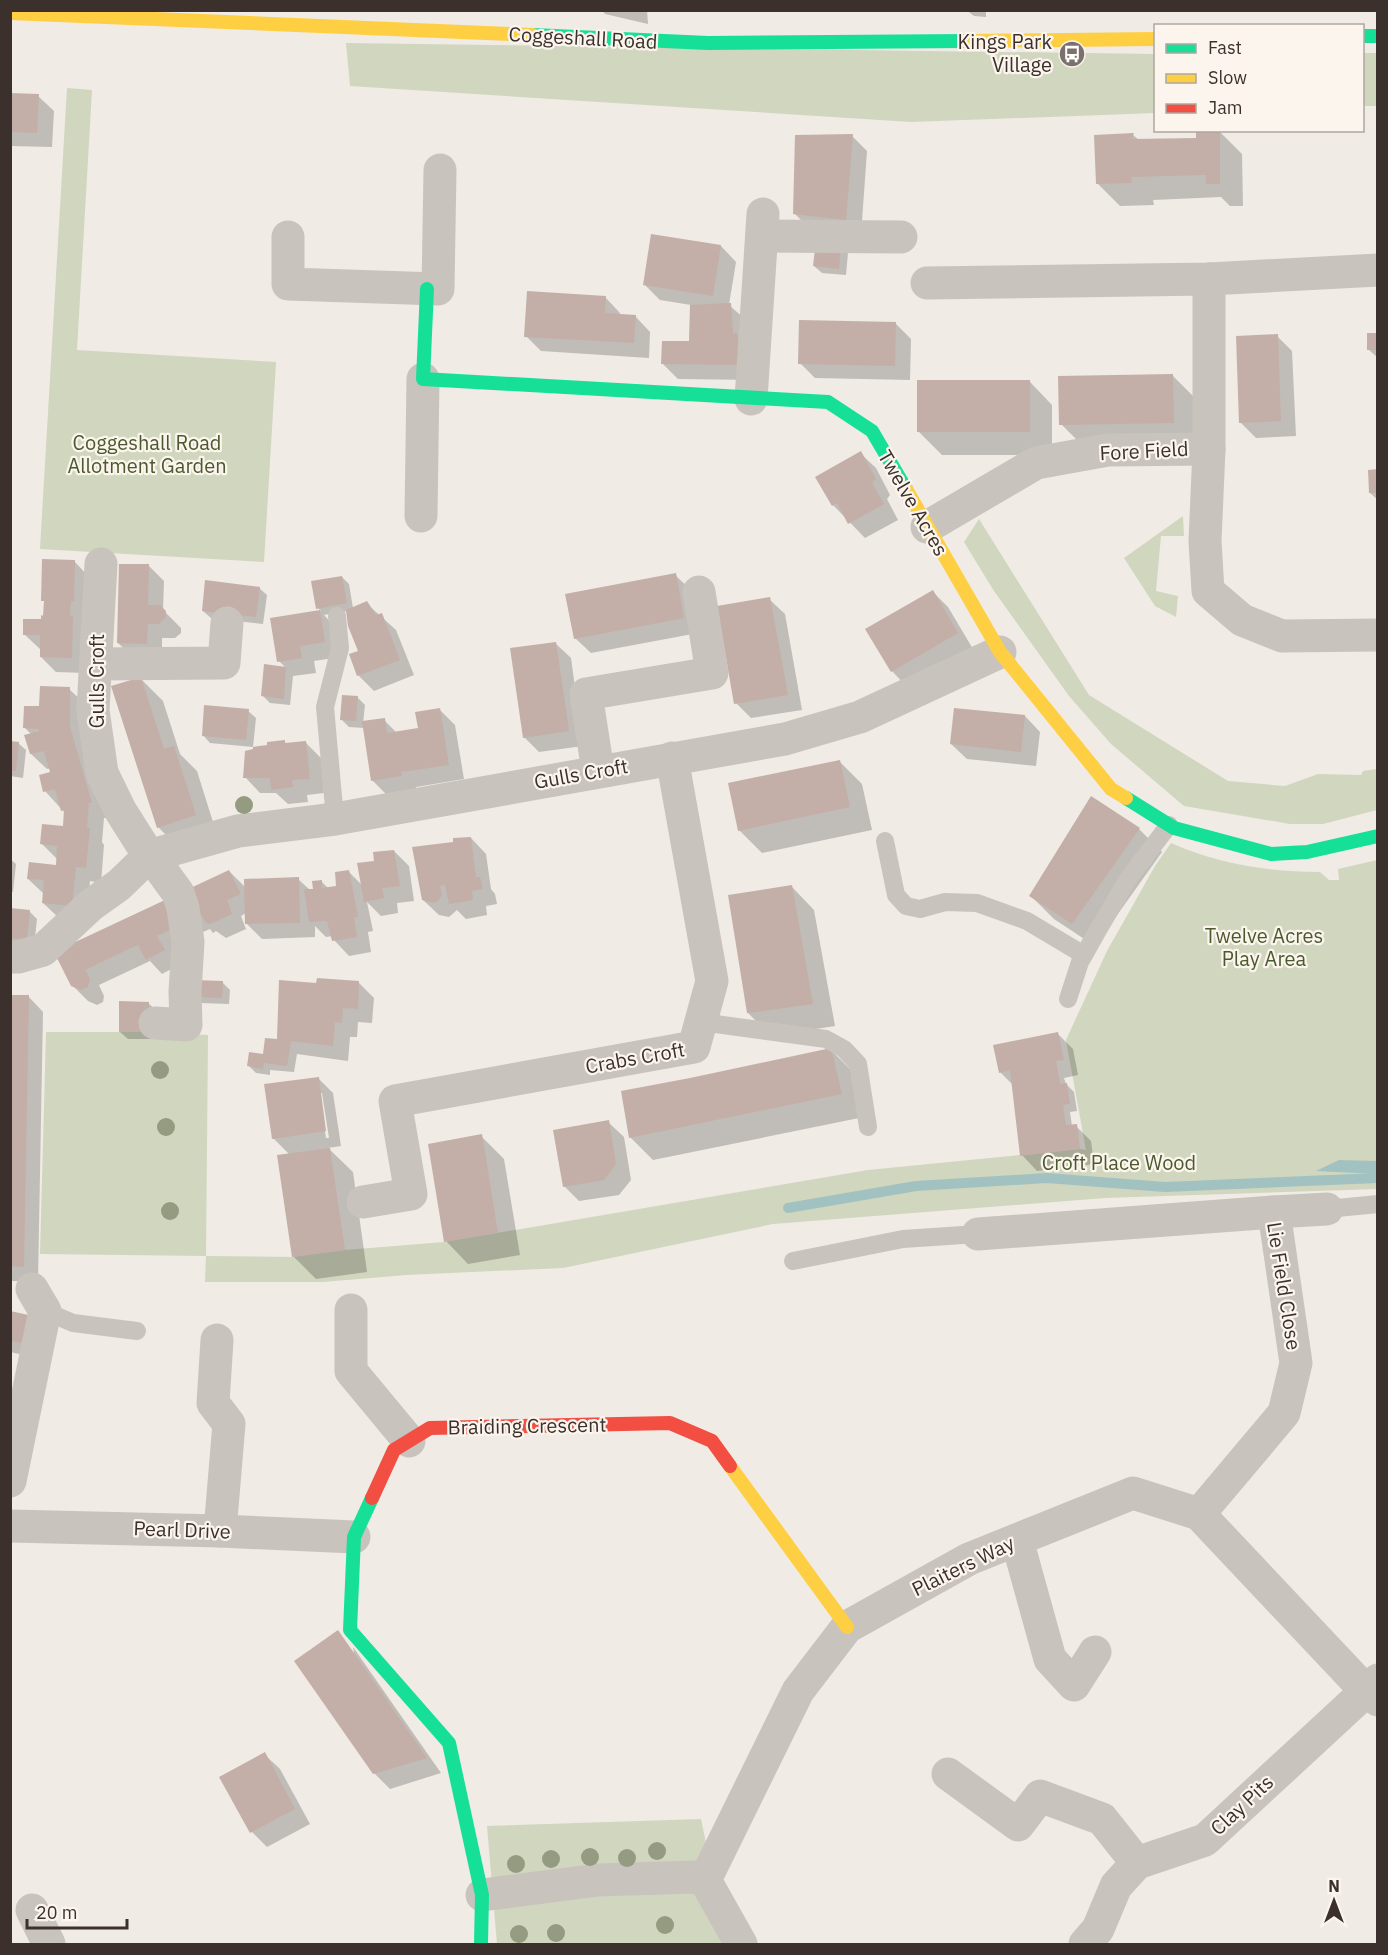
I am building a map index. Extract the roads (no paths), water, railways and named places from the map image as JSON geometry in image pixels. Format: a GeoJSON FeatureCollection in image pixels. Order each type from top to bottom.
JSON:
{"type":"FeatureCollection","features":[{"type":"Feature","properties":{"kind":"street","name":"Coggeshall Road"},"geometry":{"type":"LineString","coordinates":[[10,13],[708,43],[1154,39]]}},
{"type":"Feature","properties":{"kind":"street"},"geometry":{"type":"LineString","coordinates":[[288,237],[288,284],[438,289],[440,170]]}},
{"type":"Feature","properties":{"kind":"street"},"geometry":{"type":"LineString","coordinates":[[751,399],[762,225],[901,237]]}},
{"type":"Feature","properties":{"kind":"street"},"geometry":{"type":"LineString","coordinates":[[927,283],[1209,279],[1377,270]]}},
{"type":"Feature","properties":{"kind":"street","name":"Fore Field"},"geometry":{"type":"LineString","coordinates":[[927,527],[1036,463],[1108,450],[1209,449],[1209,279]]}},
{"type":"Feature","properties":{"kind":"street"},"geometry":{"type":"LineString","coordinates":[[421,516],[427,289]]}},
{"type":"Feature","properties":{"kind":"street","name":"Twelve Acres"},"geometry":{"type":"LineString","coordinates":[[423,379],[828,402],[872,431],[1000,652],[1112,789],[1169,825],[1271,854],[1307,852],[1377,836]]}},
{"type":"Feature","properties":{"kind":"street"},"geometry":{"type":"LineString","coordinates":[[1209,449],[1204,541],[1208,591],[1242,620],[1282,636],[1377,635]]}},
{"type":"Feature","properties":{"kind":"street","name":"Gulls Croft"},"geometry":{"type":"LineString","coordinates":[[101,564],[93,710],[102,773],[120,810],[149,856],[178,893],[189,942],[185,992],[186,1025],[154,1023]]}},
{"type":"Feature","properties":{"kind":"street"},"geometry":{"type":"LineString","coordinates":[[598,771],[586,693],[712,673],[699,592]]}},
{"type":"Feature","properties":{"kind":"street"},"geometry":{"type":"LineString","coordinates":[[95,664],[224,663],[226,622]]}},
{"type":"Feature","properties":{"kind":"street","name":"Gulls Croft"},"geometry":{"type":"LineString","coordinates":[[10,957],[43,950],[91,905],[119,885],[149,856],[238,831],[334,819],[785,739],[860,717],[1000,652]]}},
{"type":"Feature","properties":{"kind":"street","name":"Crabs Croft"},"geometry":{"type":"LineString","coordinates":[[363,1202],[411,1194],[395,1101],[694,1047],[712,981],[672,758]]}},
{"type":"Feature","properties":{"kind":"street"},"geometry":{"type":"LineString","coordinates":[[1274,1212],[1327,1209]]}},
{"type":"Feature","properties":{"kind":"street","name":"Lie Field Close"},"geometry":{"type":"LineString","coordinates":[[978,1234],[1274,1212],[1296,1363],[1284,1413],[1199,1514]]}},
{"type":"Feature","properties":{"kind":"street"},"geometry":{"type":"LineString","coordinates":[[10,1481],[38,1300]]}},
{"type":"Feature","properties":{"kind":"street"},"geometry":{"type":"LineString","coordinates":[[351,1310],[351,1371],[409,1441]]}},
{"type":"Feature","properties":{"kind":"street"},"geometry":{"type":"LineString","coordinates":[[217,1341],[213,1402],[229,1424],[220,1531]]}},
{"type":"Feature","properties":{"kind":"street","name":"Braiding Crescent"},"geometry":{"type":"LineString","coordinates":[[482,1944],[482,1895],[449,1743],[350,1630],[354,1537],[394,1450],[430,1428],[670,1423],[712,1441],[847,1627]]}},
{"type":"Feature","properties":{"kind":"street","name":"Plaiters Way"},"geometry":{"type":"LineString","coordinates":[[705,1880],[798,1691],[847,1627],[969,1559],[1133,1493],[1199,1514],[1373,1690]]}},
{"type":"Feature","properties":{"kind":"street","name":"Pearl Drive"},"geometry":{"type":"LineString","coordinates":[[10,1526],[354,1537]]}},
{"type":"Feature","properties":{"kind":"street"},"geometry":{"type":"LineString","coordinates":[[1017,1540],[1050,1659],[1074,1685],[1095,1652]]}},
{"type":"Feature","properties":{"kind":"street","name":"Clay Pits"},"geometry":{"type":"LineString","coordinates":[[1085,1944],[1098,1929],[1116,1886],[1137,1863],[1204,1840],[1373,1690]]}},
{"type":"Feature","properties":{"kind":"street"},"geometry":{"type":"LineString","coordinates":[[948,1774],[1018,1825],[1040,1796],[1102,1819],[1137,1863]]}},
{"type":"Feature","properties":{"kind":"street"},"geometry":{"type":"LineString","coordinates":[[482,1895],[598,1880],[693,1877],[705,1880],[741,1944]]}},
{"type":"Feature","properties":{"kind":"street"},"geometry":{"type":"LineString","coordinates":[[32,1910],[49,1944]]}},
{"type":"Feature","properties":{"kind":"lane"},"geometry":{"type":"LineString","coordinates":[[334,819],[325,707],[340,648],[337,616]]}},
{"type":"Feature","properties":{"kind":"lane"},"geometry":{"type":"LineString","coordinates":[[1068,999],[1084,955],[1128,879],[1169,825]]}},
{"type":"Feature","properties":{"kind":"lane"},"geometry":{"type":"LineString","coordinates":[[885,841],[896,895],[906,906],[920,909],[945,902],[977,903],[1027,921],[1084,955]]}},
{"type":"Feature","properties":{"kind":"lane"},"geometry":{"type":"LineString","coordinates":[[701,1022],[826,1039],[844,1049],[858,1064],[868,1127]]}},
{"type":"Feature","properties":{"kind":"lane"},"geometry":{"type":"LineString","coordinates":[[1327,1209],[1377,1204]]}},
{"type":"Feature","properties":{"kind":"lane"},"geometry":{"type":"LineString","coordinates":[[793,1260],[903,1239],[978,1234]]}},
{"type":"Feature","properties":{"kind":"lane"},"geometry":{"type":"LineString","coordinates":[[38,1300],[73,1323],[137,1331]]}},
{"type":"Feature","properties":{"kind":"water"},"geometry":{"type":"Polygon","coordinates":[[[1339,1160],[1377,1161],[1377,1174],[1316,1171],[1339,1160]]]}},
{"type":"Feature","properties":{"kind":"waterway"},"geometry":{"type":"LineString","coordinates":[[788,1208],[916,1186],[1047,1178],[1165,1187],[1378,1178]]}},
{"type":"Feature","properties":{"kind":"place","name":"Kings Park Village"},"geometry":{"type":"Point","coordinates":[1072,54]}},
{"type":"Feature","properties":{"kind":"park label","name":"Coggeshall Road Allotment Garden"},"geometry":{"type":"Point","coordinates":[147,454]}},
{"type":"Feature","properties":{"kind":"park label","name":"Twelve Acres Play Area"},"geometry":{"type":"Point","coordinates":[1264,948]}},
{"type":"Feature","properties":{"kind":"park label","name":"Croft Place Wood"},"geometry":{"type":"Point","coordinates":[1119,1163]}}]}
